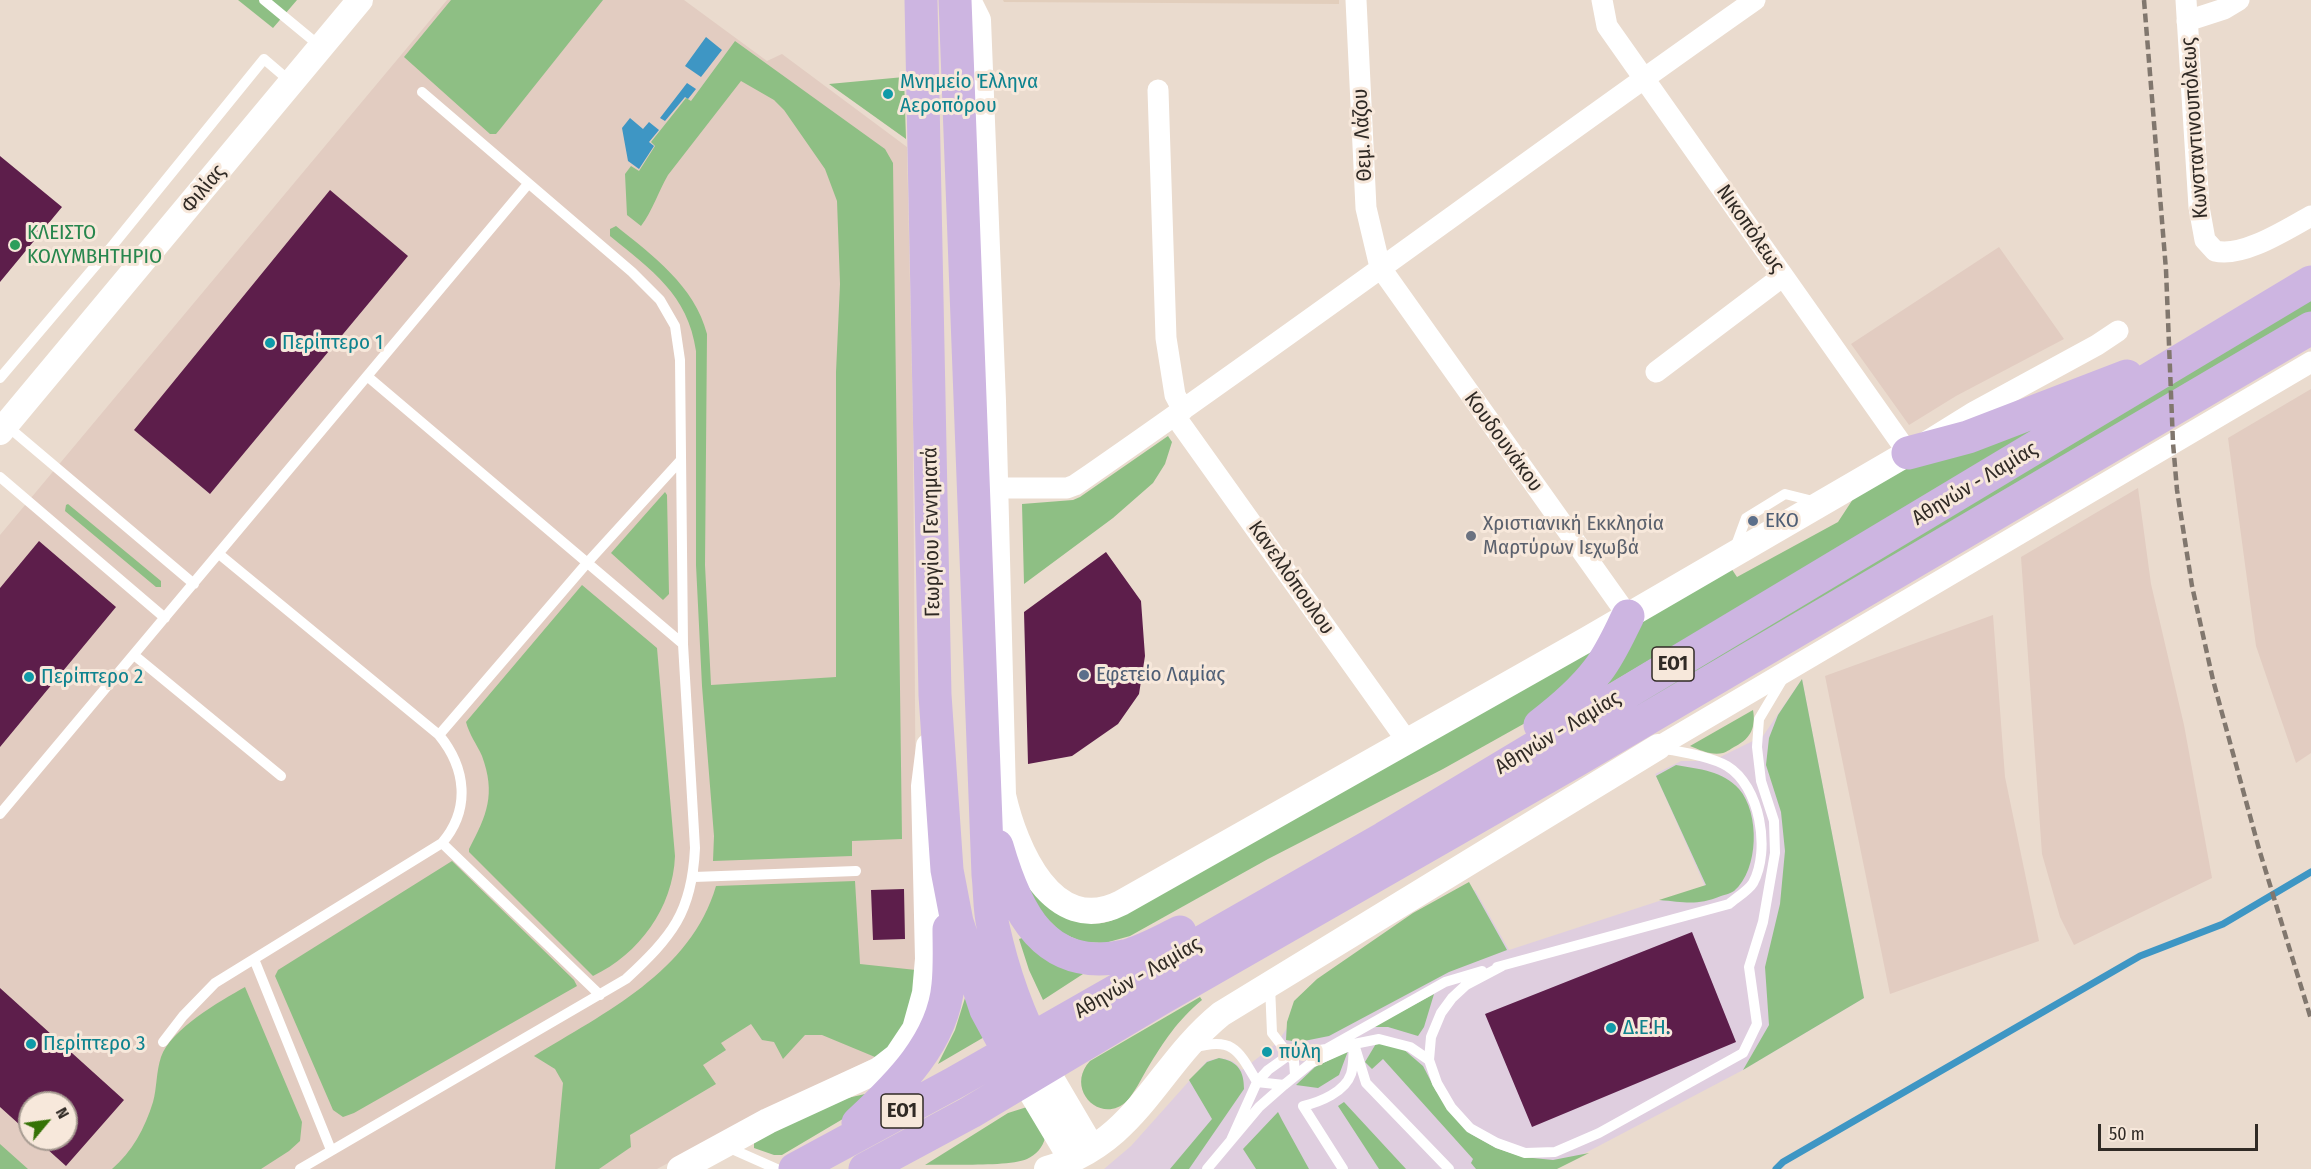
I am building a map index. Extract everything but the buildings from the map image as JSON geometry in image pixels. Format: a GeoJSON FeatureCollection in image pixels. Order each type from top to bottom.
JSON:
{"type":"FeatureCollection","features":[{"type":"Feature","properties":{"kind":"main road","name":"Γεωργίου Γεννηματά"},"geometry":{"type":"LineString","coordinates":[[921,0],[935,695],[947,870],[957,922],[986,1010],[1019,1045]]}},
{"type":"Feature","properties":{"kind":"main road","name":"Γεωργίου Γεννηματά"},"geometry":{"type":"LineString","coordinates":[[955,0],[984,792],[993,924],[1011,991],[1019,1045]]}},
{"type":"Feature","properties":{"kind":"main road","name":"Αθηνών - Λαμίας"},"geometry":{"type":"LineString","coordinates":[[795,1169],[1384,838],[2311,282]]}},
{"type":"Feature","properties":{"kind":"main road","name":"Αθηνών - Λαμίας"},"geometry":{"type":"LineString","coordinates":[[865,1169],[971,1112],[1160,999],[1587,754],[2311,328]]}},
{"type":"Feature","properties":{"kind":"main road"},"geometry":{"type":"LineString","coordinates":[[1908,453],[1968,437],[2115,380],[2170,368]]}},
{"type":"Feature","properties":{"kind":"main road"},"geometry":{"type":"LineString","coordinates":[[1440,804],[1575,695],[1598,670],[1628,616]]}},
{"type":"Feature","properties":{"kind":"main road"},"geometry":{"type":"LineString","coordinates":[[984,792],[1003,863],[1031,924],[1058,950],[1069,955],[1094,958],[1125,956],[1143,950],[1329,852],[1353,843],[1384,838]]}},
{"type":"Feature","properties":{"kind":"main road"},"geometry":{"type":"LineString","coordinates":[[826,1152],[903,1078],[924,1051],[940,1018],[948,987],[947,870]]}},
{"type":"Feature","properties":{"kind":"main road"},"geometry":{"type":"LineString","coordinates":[[1019,1045],[1035,1074]]}},
{"type":"Feature","properties":{"kind":"street","name":"Φιλίας"},"geometry":{"type":"LineString","coordinates":[[3,428],[360,0]]}},
{"type":"Feature","properties":{"kind":"street"},"geometry":{"type":"LineString","coordinates":[[968,0],[978,20],[993,401],[1003,795],[1028,862],[1047,890],[1064,905],[1078,910],[1092,912],[1114,907],[1628,616],[1974,412],[2097,345],[2118,331]]}},
{"type":"Feature","properties":{"kind":"street","name":"Θεμ. Λάζου"},"geometry":{"type":"LineString","coordinates":[[1356,0],[1366,208],[1380,267]]}},
{"type":"Feature","properties":{"kind":"street","name":"Νικοπόλεως"},"geometry":{"type":"LineString","coordinates":[[1602,0],[1607,26],[1908,453]]}},
{"type":"Feature","properties":{"kind":"street"},"geometry":{"type":"LineString","coordinates":[[994,488],[1071,487],[1179,413],[1755,0]]}},
{"type":"Feature","properties":{"kind":"street"},"geometry":{"type":"LineString","coordinates":[[2186,10],[2224,9],[2239,0]]}},
{"type":"Feature","properties":{"kind":"street","name":"Κωνσταντινουπόλεως"},"geometry":{"type":"LineString","coordinates":[[2186,10],[2201,223],[2205,240],[2215,251],[2225,252],[2245,248],[2271,238],[2311,216]]}},
{"type":"Feature","properties":{"kind":"street","name":"Κανελλόπουλου"},"geometry":{"type":"LineString","coordinates":[[1158,90],[1166,338],[1179,413],[1407,741]]}},
{"type":"Feature","properties":{"kind":"street","name":"Κουδουνάκου"},"geometry":{"type":"LineString","coordinates":[[1380,267],[1628,616]]}},
{"type":"Feature","properties":{"kind":"street"},"geometry":{"type":"LineString","coordinates":[[1656,372],[1783,276]]}},
{"type":"Feature","properties":{"kind":"street"},"geometry":{"type":"LineString","coordinates":[[1047,1169],[1082,1154],[1130,1119],[1184,1053],[1221,1014],[1658,747],[2311,362]]}},
{"type":"Feature","properties":{"kind":"street"},"geometry":{"type":"LineString","coordinates":[[680,1169],[777,1116],[879,1070],[897,1056],[915,1029],[925,993],[928,959],[924,786],[935,695]]}},
{"type":"Feature","properties":{"kind":"street"},"geometry":{"type":"LineString","coordinates":[[1035,1074],[1082,1154]]}},
{"type":"Feature","properties":{"kind":"lane"},"geometry":{"type":"LineString","coordinates":[[272,2],[321,47]]}},
{"type":"Feature","properties":{"kind":"lane"},"geometry":{"type":"LineString","coordinates":[[0,378],[113,245],[264,59],[292,83]]}},
{"type":"Feature","properties":{"kind":"lane"},"geometry":{"type":"LineString","coordinates":[[300,1169],[626,979],[661,946],[680,918],[693,877],[695,848],[683,644],[680,360],[675,326],[660,300],[632,272],[422,92]]}},
{"type":"Feature","properties":{"kind":"lane"},"geometry":{"type":"LineString","coordinates":[[0,814],[528,184]]}},
{"type":"Feature","properties":{"kind":"lane"},"geometry":{"type":"LineString","coordinates":[[367,376],[683,644]]}},
{"type":"Feature","properties":{"kind":"lane"},"geometry":{"type":"LineString","coordinates":[[3,428],[194,584]]}},
{"type":"Feature","properties":{"kind":"lane"},"geometry":{"type":"LineString","coordinates":[[439,735],[587,563],[680,461]]}},
{"type":"Feature","properties":{"kind":"lane"},"geometry":{"type":"LineString","coordinates":[[0,477],[165,618]]}},
{"type":"Feature","properties":{"kind":"lane"},"geometry":{"type":"LineString","coordinates":[[163,1042],[183,1016],[215,983],[442,843],[456,822],[462,799],[458,764],[439,735],[219,554]]}},
{"type":"Feature","properties":{"kind":"lane"},"geometry":{"type":"LineString","coordinates":[[134,655],[281,776]]}},
{"type":"Feature","properties":{"kind":"lane"},"geometry":{"type":"LineString","coordinates":[[1502,966],[1466,985],[1452,998],[1441,1013],[1431,1037],[1429,1060],[1437,1083],[1451,1107],[1470,1128],[1497,1143],[1525,1153],[1555,1152],[1599,1132],[1743,1053],[1757,1024],[1749,967],[1763,922],[1775,853],[1774,821],[1761,781],[1757,747],[1759,719],[1788,670]]}},
{"type":"Feature","properties":{"kind":"lane"},"geometry":{"type":"LineString","coordinates":[[1231,1140],[1257,1082],[1268,1070],[1289,1055],[1326,1049],[1445,982],[1729,903],[1753,884],[1761,858],[1760,828],[1755,801],[1743,779],[1726,766],[1658,747]]}},
{"type":"Feature","properties":{"kind":"lane"},"geometry":{"type":"LineString","coordinates":[[442,843],[600,995]]}},
{"type":"Feature","properties":{"kind":"lane"},"geometry":{"type":"LineString","coordinates":[[693,877],[856,871]]}},
{"type":"Feature","properties":{"kind":"lane"},"geometry":{"type":"LineString","coordinates":[[254,959],[331,1150]]}},
{"type":"Feature","properties":{"kind":"lane"},"geometry":{"type":"LineString","coordinates":[[1270,986],[1272,1033],[1294,1061],[1295,1075]]}},
{"type":"Feature","properties":{"kind":"lane"},"geometry":{"type":"LineString","coordinates":[[1207,1169],[1259,1107],[1311,1063],[1354,1044],[1379,1039],[1410,1047],[1429,1060]]}},
{"type":"Feature","properties":{"kind":"lane"},"geometry":{"type":"LineString","coordinates":[[1184,1053],[1206,1045],[1217,1043],[1227,1045],[1241,1055],[1257,1082]]}},
{"type":"Feature","properties":{"kind":"lane"},"geometry":{"type":"LineString","coordinates":[[1343,1169],[1303,1106],[1315,1104],[1344,1085],[1351,1074],[1354,1044]]}},
{"type":"Feature","properties":{"kind":"lane"},"geometry":{"type":"LineString","coordinates":[[1354,1044],[1366,1083],[1449,1169]]}},
{"type":"Feature","properties":{"kind":"lane"},"geometry":{"type":"LineString","coordinates":[[1257,1082],[1284,1085]]}},
{"type":"Feature","properties":{"kind":"lane"},"geometry":{"type":"LineString","coordinates":[[724,1145],[777,1169]]}},
{"type":"Feature","properties":{"kind":"shaded area"},"geometry":{"type":"Polygon","coordinates":[[[447,0],[684,0],[767,61],[782,54],[907,147],[913,423],[917,985],[894,1048],[777,1105],[657,1169],[0,1169],[0,535],[447,0]]]}},
{"type":"Feature","properties":{"kind":"shaded area"},"geometry":{"type":"Polygon","coordinates":[[[1003,0],[1339,0],[1339,4],[1004,2],[1003,0]]]}},
{"type":"Feature","properties":{"kind":"shaded area"},"geometry":{"type":"Polygon","coordinates":[[[1999,247],[2064,339],[1956,396],[1909,425],[1851,344],[1999,247]]]}},
{"type":"Feature","properties":{"kind":"shaded area"},"geometry":{"type":"Polygon","coordinates":[[[2311,389],[2311,753],[2296,763],[2256,646],[2228,438],[2311,389]]]}},
{"type":"Feature","properties":{"kind":"shaded area"},"geometry":{"type":"Polygon","coordinates":[[[2138,488],[2151,584],[2184,725],[2212,878],[2074,945],[2060,917],[2042,854],[2021,557],[2138,488]]]}},
{"type":"Feature","properties":{"kind":"shaded area"},"geometry":{"type":"Polygon","coordinates":[[[1993,615],[2005,777],[2039,941],[1890,994],[1825,676],[1993,615]]]}},
{"type":"Feature","properties":{"kind":"shaded area","name":"Δ.Ε.Η."},"geometry":{"type":"Polygon","coordinates":[[[1802,679],[1864,998],[1743,1070],[1555,1169],[1104,1169],[1131,1146],[1207,1061],[1226,1059],[1234,1062],[1242,1070],[1277,1043],[1297,1013],[1475,890],[1509,950],[1705,886],[1655,774],[1681,761],[1712,761],[1763,736],[1802,679]]]}},
{"type":"Feature","properties":{"kind":"green space"},"geometry":{"type":"Polygon","coordinates":[[[238,0],[297,0],[273,28],[238,0]]]}},
{"type":"Feature","properties":{"kind":"green space"},"geometry":{"type":"Polygon","coordinates":[[[451,0],[603,0],[496,134],[490,134],[404,57],[451,0]]]}},
{"type":"Feature","properties":{"kind":"green space"},"geometry":{"type":"Polygon","coordinates":[[[735,41],[885,149],[893,163],[902,839],[852,841],[852,856],[713,861],[714,836],[702,686],[696,565],[696,351],[692,331],[676,299],[653,272],[610,236],[610,229],[616,226],[671,273],[693,301],[707,334],[705,565],[711,685],[836,677],[836,372],[840,284],[837,201],[825,169],[784,110],[774,100],[741,81],[668,175],[641,226],[627,215],[625,174],[631,166],[639,171],[655,146],[651,142],[686,98],[691,101],[735,41]]]}},
{"type":"Feature","properties":{"kind":"green space"},"geometry":{"type":"Polygon","coordinates":[[[904,77],[906,139],[829,84],[904,77]]]}},
{"type":"Feature","properties":{"kind":"green space"},"geometry":{"type":"Polygon","coordinates":[[[2311,300],[2311,313],[1432,835],[1425,824],[2311,300]]]}},
{"type":"Feature","properties":{"kind":"green space"},"geometry":{"type":"Polygon","coordinates":[[[2086,401],[1577,703],[1642,621],[1731,568],[1737,577],[1838,522],[1855,496],[1900,470],[2086,401]]]}},
{"type":"Feature","properties":{"kind":"green space"},"geometry":{"type":"Polygon","coordinates":[[[1168,436],[1172,442],[1165,464],[1153,483],[1113,518],[1024,584],[1022,504],[1073,500],[1080,497],[1168,436]]]}},
{"type":"Feature","properties":{"kind":"green space"},"geometry":{"type":"Polygon","coordinates":[[[665,492],[667,495],[669,594],[663,600],[611,553],[665,492]]]}},
{"type":"Feature","properties":{"kind":"green space"},"geometry":{"type":"Polygon","coordinates":[[[68,504],[161,581],[161,587],[156,587],[65,511],[68,504]]]}},
{"type":"Feature","properties":{"kind":"green space"},"geometry":{"type":"Polygon","coordinates":[[[582,585],[657,648],[675,856],[668,894],[650,927],[625,955],[610,967],[593,976],[469,852],[485,815],[489,793],[482,756],[466,722],[582,585]]]}},
{"type":"Feature","properties":{"kind":"green space"},"geometry":{"type":"Polygon","coordinates":[[[1604,644],[1527,722],[1443,769],[1268,859],[1130,936],[1105,943],[1083,942],[1062,933],[1036,908],[1027,883],[1056,907],[1077,920],[1100,923],[1113,920],[1604,644]]]}},
{"type":"Feature","properties":{"kind":"green space"},"geometry":{"type":"Polygon","coordinates":[[[1802,679],[1864,998],[1743,1070],[1769,1025],[1765,967],[1780,904],[1785,851],[1781,812],[1766,765],[1769,738],[1778,715],[1802,679]]]}},
{"type":"Feature","properties":{"kind":"green space"},"geometry":{"type":"Polygon","coordinates":[[[1753,710],[1754,722],[1749,736],[1728,751],[1715,754],[1690,746],[1753,710]]]}},
{"type":"Feature","properties":{"kind":"green space"},"geometry":{"type":"Polygon","coordinates":[[[1676,765],[1726,778],[1739,789],[1746,799],[1753,826],[1752,856],[1742,882],[1733,892],[1690,903],[1659,900],[1706,885],[1656,776],[1676,765]]]}},
{"type":"Feature","properties":{"kind":"green space"},"geometry":{"type":"Polygon","coordinates":[[[452,861],[574,980],[577,986],[354,1113],[343,1117],[333,1110],[275,976],[278,970],[452,861]]]}},
{"type":"Feature","properties":{"kind":"green space"},"geometry":{"type":"Polygon","coordinates":[[[855,881],[860,964],[916,970],[904,1025],[888,1051],[875,1057],[822,1035],[805,1035],[783,1059],[774,1042],[762,1040],[751,1024],[721,1043],[726,1050],[703,1065],[716,1084],[630,1135],[631,1147],[599,1169],[555,1169],[563,1083],[555,1069],[534,1056],[616,1006],[666,966],[687,943],[704,916],[716,886],[855,881]]]}},
{"type":"Feature","properties":{"kind":"green space"},"geometry":{"type":"Polygon","coordinates":[[[1469,882],[1507,950],[1449,972],[1329,1036],[1299,1042],[1286,1040],[1287,1022],[1294,1001],[1317,979],[1413,913],[1469,882]]]}},
{"type":"Feature","properties":{"kind":"green space"},"geometry":{"type":"Polygon","coordinates":[[[1022,938],[1084,972],[1083,974],[1043,1000],[1029,970],[1019,939],[1022,938]]]}},
{"type":"Feature","properties":{"kind":"green space"},"geometry":{"type":"Polygon","coordinates":[[[245,987],[302,1122],[300,1141],[261,1169],[112,1169],[132,1147],[150,1112],[159,1063],[166,1047],[185,1026],[245,987]]]}},
{"type":"Feature","properties":{"kind":"green space"},"geometry":{"type":"Polygon","coordinates":[[[1434,994],[1424,1027],[1418,1036],[1388,1027],[1373,1027],[1434,994]]]}},
{"type":"Feature","properties":{"kind":"green space"},"geometry":{"type":"Polygon","coordinates":[[[1200,997],[1202,1000],[1165,1040],[1127,1101],[1117,1108],[1107,1109],[1097,1107],[1089,1101],[1083,1093],[1081,1083],[1083,1072],[1090,1061],[1200,997]]]}},
{"type":"Feature","properties":{"kind":"green space"},"geometry":{"type":"Polygon","coordinates":[[[965,998],[986,1036],[938,1064],[955,1030],[965,998]]]}},
{"type":"Feature","properties":{"kind":"green space"},"geometry":{"type":"Polygon","coordinates":[[[1377,1042],[1402,1048],[1423,1066],[1436,1091],[1471,1134],[1496,1148],[1523,1157],[1553,1160],[1589,1153],[1557,1169],[1476,1169],[1471,1163],[1473,1159],[1383,1059],[1372,1069],[1365,1062],[1377,1042]]]}},
{"type":"Feature","properties":{"kind":"green space"},"geometry":{"type":"Polygon","coordinates":[[[1348,1051],[1339,1075],[1318,1088],[1296,1085],[1315,1067],[1348,1051]]]}},
{"type":"Feature","properties":{"kind":"green space"},"geometry":{"type":"Polygon","coordinates":[[[1219,1058],[1226,1059],[1239,1068],[1243,1077],[1244,1089],[1189,1169],[1170,1169],[1212,1119],[1189,1080],[1207,1062],[1219,1058]]]}},
{"type":"Feature","properties":{"kind":"green space"},"geometry":{"type":"Polygon","coordinates":[[[874,1092],[858,1110],[782,1155],[774,1155],[754,1148],[754,1143],[821,1104],[874,1092]]]}},
{"type":"Feature","properties":{"kind":"green space"},"geometry":{"type":"Polygon","coordinates":[[[1344,1102],[1406,1169],[1379,1169],[1338,1106],[1344,1102]]]}},
{"type":"Feature","properties":{"kind":"green space"},"geometry":{"type":"Polygon","coordinates":[[[1027,1107],[1045,1138],[1041,1148],[1027,1159],[1018,1162],[978,1165],[925,1165],[1008,1113],[1027,1107]]]}},
{"type":"Feature","properties":{"kind":"green space"},"geometry":{"type":"Polygon","coordinates":[[[1278,1112],[1309,1169],[1256,1169],[1243,1149],[1278,1112]]]}},
{"type":"Feature","properties":{"kind":"green space"},"geometry":{"type":"Polygon","coordinates":[[[0,1144],[28,1169],[0,1169],[0,1144]]]}},
{"type":"Feature","properties":{"kind":"water"},"geometry":{"type":"Polygon","coordinates":[[[706,37],[722,50],[701,77],[685,66],[706,37]]]}},
{"type":"Feature","properties":{"kind":"water"},"geometry":{"type":"Polygon","coordinates":[[[687,83],[696,89],[688,99],[685,97],[665,121],[660,118],[687,83]]]}},
{"type":"Feature","properties":{"kind":"water"},"geometry":{"type":"Polygon","coordinates":[[[630,118],[643,129],[649,122],[659,130],[649,142],[654,146],[639,169],[628,161],[622,128],[630,118]]]}},
{"type":"Feature","properties":{"kind":"waterway"},"geometry":{"type":"LineString","coordinates":[[1776,1169],[1783,1162],[2140,956],[2223,924],[2311,872]]}},
{"type":"Feature","properties":{"kind":"railway"},"geometry":{"type":"LineString","coordinates":[[2144,0],[2166,270],[2173,443],[2177,490],[2192,586],[2213,680],[2259,849],[2311,1019]]}},
{"type":"Feature","properties":{"kind":"place","name":"Μνημείο Έλληνα Αεροπόρου"},"geometry":{"type":"Point","coordinates":[888,94]}},
{"type":"Feature","properties":{"kind":"place","name":"ΚΛΕΙΣΤΟ ΚΟΛΥΜΒΗΤΗΡΙΟ"},"geometry":{"type":"Point","coordinates":[15,245]}},
{"type":"Feature","properties":{"kind":"place","name":"Περίπτερο 1"},"geometry":{"type":"Point","coordinates":[270,343]}},
{"type":"Feature","properties":{"kind":"place","name":"EKO"},"geometry":{"type":"Point","coordinates":[1753,521]}},
{"type":"Feature","properties":{"kind":"place","name":"Χριστιανική Εκκλησία Μαρτύρων Ιεχωβά"},"geometry":{"type":"Point","coordinates":[1471,536]}},
{"type":"Feature","properties":{"kind":"place","name":"Εφετείο Λαμίας"},"geometry":{"type":"Point","coordinates":[1084,675]}},
{"type":"Feature","properties":{"kind":"place","name":"Περίπτερο 2"},"geometry":{"type":"Point","coordinates":[29,677]}},
{"type":"Feature","properties":{"kind":"place","name":"Δ.Ε.Η."},"geometry":{"type":"Point","coordinates":[1611,1028]}},
{"type":"Feature","properties":{"kind":"place","name":"Περίπτερο 3"},"geometry":{"type":"Point","coordinates":[31,1044]}},
{"type":"Feature","properties":{"kind":"place","name":"πύλη"},"geometry":{"type":"Point","coordinates":[1267,1052]}}]}
